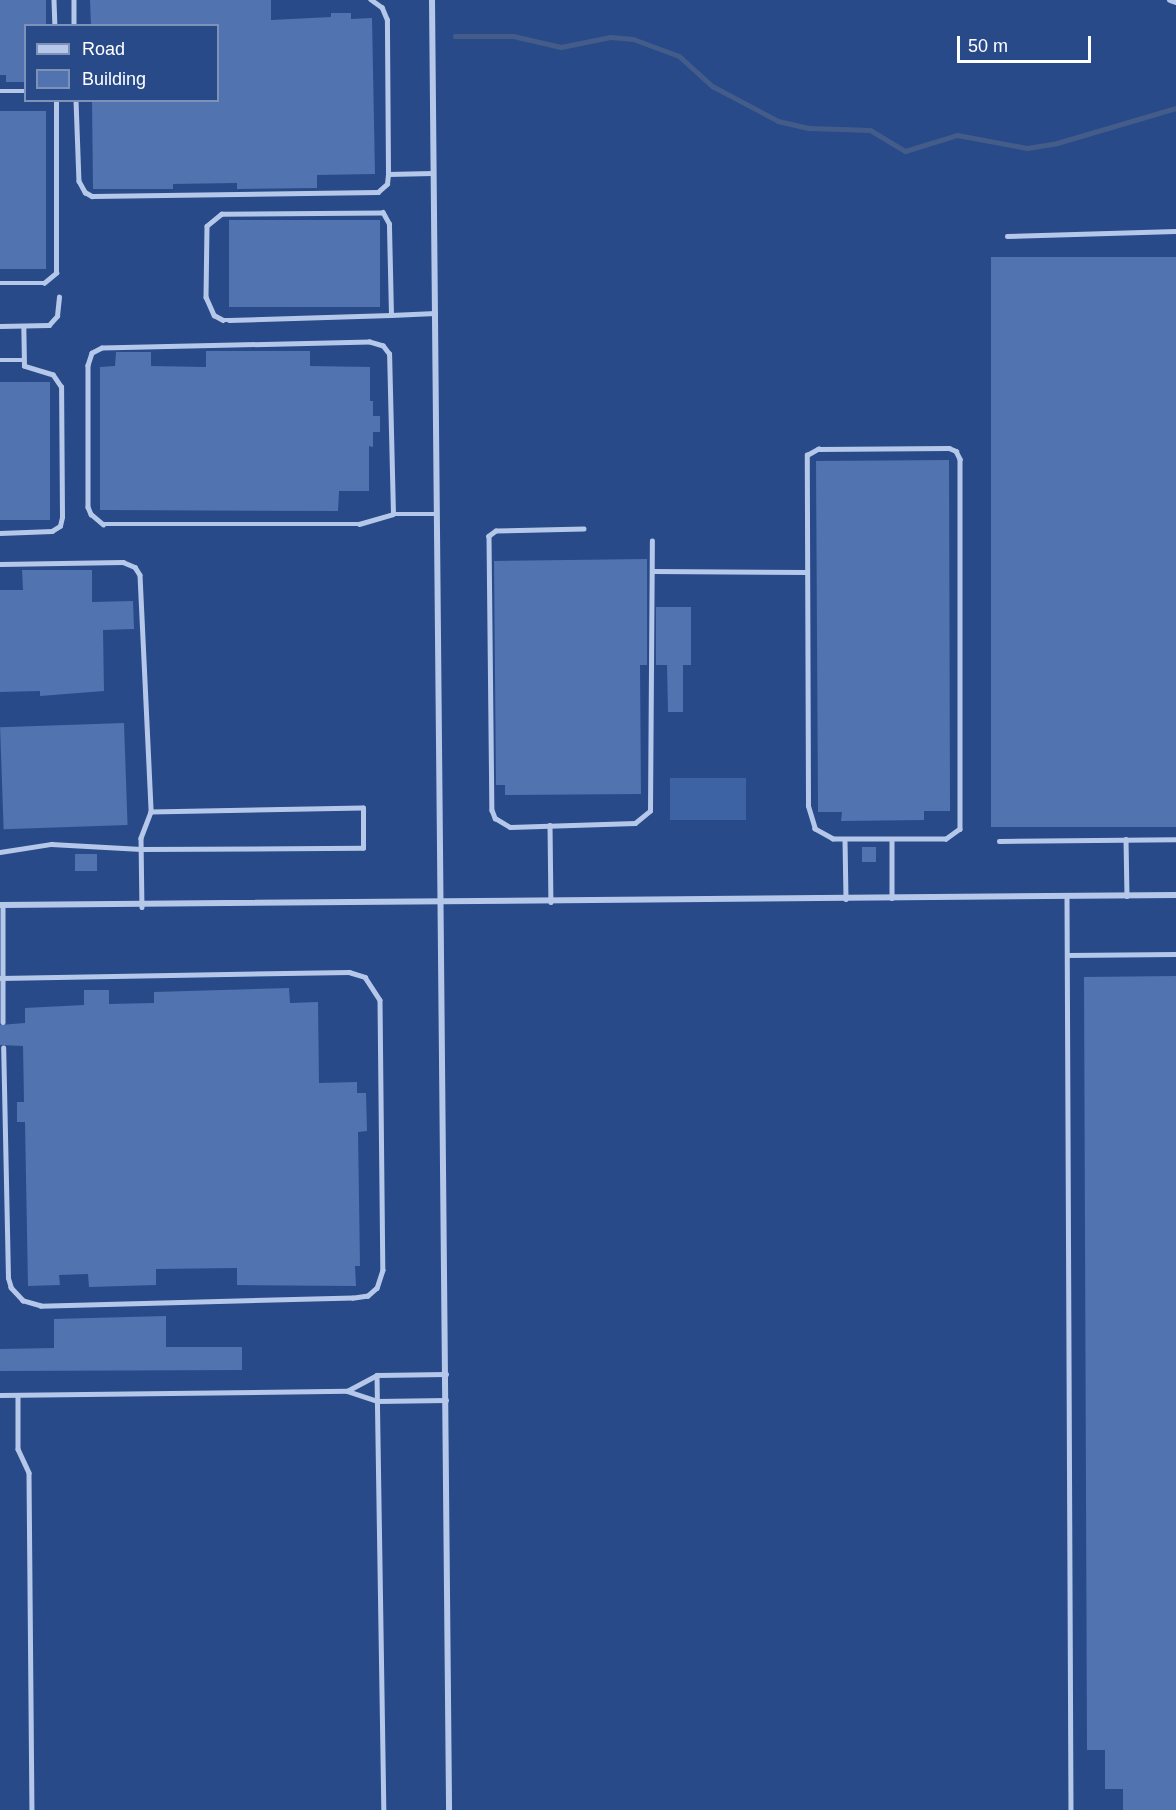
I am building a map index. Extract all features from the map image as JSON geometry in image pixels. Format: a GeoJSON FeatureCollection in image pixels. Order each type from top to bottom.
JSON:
{"type":"FeatureCollection","features":[{"type":"Feature","properties":{"kind":"street"},"geometry":{"type":"LineString","coordinates":[[432,0],[449,1810]]}},
{"type":"Feature","properties":{"kind":"street"},"geometry":{"type":"LineString","coordinates":[[1170,0],[1176,2]]}},
{"type":"Feature","properties":{"kind":"street"},"geometry":{"type":"LineString","coordinates":[[1,905],[142,907],[1176,895]]}},
{"type":"Feature","properties":{"kind":"lane"},"geometry":{"type":"LineString","coordinates":[[54,0],[55,24]]}},
{"type":"Feature","properties":{"kind":"lane"},"geometry":{"type":"LineString","coordinates":[[74,0],[75,24]]}},
{"type":"Feature","properties":{"kind":"lane"},"geometry":{"type":"LineString","coordinates":[[76,102],[79,181],[85,192],[92,196],[375,193],[385,188],[388,174],[387,20],[382,8],[371,0]]}},
{"type":"Feature","properties":{"kind":"lane"},"geometry":{"type":"LineString","coordinates":[[0,91],[24,91]]}},
{"type":"Feature","properties":{"kind":"lane"},"geometry":{"type":"LineString","coordinates":[[0,284],[44,283],[56,273],[56,102]]}},
{"type":"Feature","properties":{"kind":"lane"},"geometry":{"type":"LineString","coordinates":[[388,174],[432,173]]}},
{"type":"Feature","properties":{"kind":"lane"},"geometry":{"type":"LineString","coordinates":[[391,315],[389,224],[383,213],[222,214],[207,226],[206,297],[218,318],[391,315],[435,313]]}},
{"type":"Feature","properties":{"kind":"lane"},"geometry":{"type":"LineString","coordinates":[[1007,236],[1176,231]]}},
{"type":"Feature","properties":{"kind":"lane"},"geometry":{"type":"LineString","coordinates":[[0,326],[23,327],[51,324],[58,314],[59,297]]}},
{"type":"Feature","properties":{"kind":"lane"},"geometry":{"type":"LineString","coordinates":[[0,532],[52,531],[62,517],[61,387],[57,378],[29,370],[22,360],[23,327]]}},
{"type":"Feature","properties":{"kind":"lane"},"geometry":{"type":"LineString","coordinates":[[393,514],[389,354],[383,345],[370,342],[102,348],[92,353],[88,365],[88,507],[91,514],[104,524],[359,524],[393,514],[437,514]]}},
{"type":"Feature","properties":{"kind":"lane"},"geometry":{"type":"LineString","coordinates":[[0,360],[22,360]]}},
{"type":"Feature","properties":{"kind":"lane"},"geometry":{"type":"LineString","coordinates":[[810,451],[956,451],[960,459],[961,822],[952,838],[892,840],[845,840],[820,834],[809,815],[806,459],[810,451]]}},
{"type":"Feature","properties":{"kind":"lane"},"geometry":{"type":"LineString","coordinates":[[584,529],[496,531],[488,540],[492,810],[495,818],[510,827],[635,823],[651,811],[652,541]]}},
{"type":"Feature","properties":{"kind":"lane"},"geometry":{"type":"LineString","coordinates":[[0,564],[123,562],[138,570],[152,812],[142,833],[142,907]]}},
{"type":"Feature","properties":{"kind":"lane"},"geometry":{"type":"LineString","coordinates":[[653,571],[807,572]]}},
{"type":"Feature","properties":{"kind":"lane"},"geometry":{"type":"LineString","coordinates":[[0,852],[51,844],[141,849],[363,848],[363,808],[152,812]]}},
{"type":"Feature","properties":{"kind":"lane"},"geometry":{"type":"LineString","coordinates":[[550,825],[550,902]]}},
{"type":"Feature","properties":{"kind":"lane"},"geometry":{"type":"LineString","coordinates":[[1126,839],[1127,896]]}},
{"type":"Feature","properties":{"kind":"lane"},"geometry":{"type":"LineString","coordinates":[[999,841],[1176,839]]}},
{"type":"Feature","properties":{"kind":"lane"},"geometry":{"type":"LineString","coordinates":[[845,840],[846,899]]}},
{"type":"Feature","properties":{"kind":"lane"},"geometry":{"type":"LineString","coordinates":[[892,840],[892,898]]}},
{"type":"Feature","properties":{"kind":"lane"},"geometry":{"type":"LineString","coordinates":[[1067,896],[1071,1810]]}},
{"type":"Feature","properties":{"kind":"lane"},"geometry":{"type":"LineString","coordinates":[[1,905],[3,1022]]}},
{"type":"Feature","properties":{"kind":"lane"},"geometry":{"type":"LineString","coordinates":[[1067,955],[1176,954]]}},
{"type":"Feature","properties":{"kind":"lane"},"geometry":{"type":"LineString","coordinates":[[2,978],[348,972],[365,977],[380,1000],[383,1270],[378,1288],[368,1296],[353,1298],[41,1306],[23,1301],[10,1288],[8,1278],[3,1048]]}},
{"type":"Feature","properties":{"kind":"lane"},"geometry":{"type":"LineString","coordinates":[[347,1391],[377,1376],[446,1374]]}},
{"type":"Feature","properties":{"kind":"lane"},"geometry":{"type":"LineString","coordinates":[[377,1376],[384,1810]]}},
{"type":"Feature","properties":{"kind":"lane"},"geometry":{"type":"LineString","coordinates":[[0,1395],[347,1391],[377,1401],[446,1400]]}},
{"type":"Feature","properties":{"kind":"lane"},"geometry":{"type":"LineString","coordinates":[[18,1395],[18,1449],[29,1473],[32,1810]]}},
{"type":"Feature","properties":{"kind":"shaded area"},"geometry":{"type":"Polygon","coordinates":[[[670,778],[746,778],[746,820],[670,820],[670,778]]]}},
{"type":"Feature","properties":{"kind":"building"},"geometry":{"type":"Polygon","coordinates":[[[0,0],[46,0],[46,24],[24,24],[24,82],[6,82],[6,75],[0,75],[0,0]]]}},
{"type":"Feature","properties":{"kind":"building"},"geometry":{"type":"Polygon","coordinates":[[[90,0],[271,0],[271,20],[331,17],[331,13],[351,13],[351,19],[372,18],[375,174],[317,175],[317,188],[237,189],[237,183],[173,184],[173,189],[93,189],[92,102],[219,102],[219,24],[91,24],[90,0]]]}},
{"type":"Feature","properties":{"kind":"building"},"geometry":{"type":"Polygon","coordinates":[[[0,111],[46,111],[46,269],[0,269],[0,111]]]}},
{"type":"Feature","properties":{"kind":"building"},"geometry":{"type":"Polygon","coordinates":[[[229,220],[380,220],[380,307],[229,307],[229,220]]]}},
{"type":"Feature","properties":{"kind":"building"},"geometry":{"type":"Polygon","coordinates":[[[991,257],[1176,257],[1176,827],[991,827],[991,257]]]}},
{"type":"Feature","properties":{"kind":"building"},"geometry":{"type":"Polygon","coordinates":[[[206,351],[310,351],[310,366],[370,367],[370,401],[373,401],[373,416],[380,416],[380,432],[373,432],[373,447],[369,446],[369,491],[339,491],[338,511],[100,510],[100,367],[115,366],[116,352],[151,352],[151,366],[206,367],[206,351]]]}},
{"type":"Feature","properties":{"kind":"building"},"geometry":{"type":"Polygon","coordinates":[[[0,382],[50,382],[50,520],[0,520],[0,382]]]}},
{"type":"Feature","properties":{"kind":"building"},"geometry":{"type":"Polygon","coordinates":[[[949,460],[950,811],[924,811],[924,820],[841,821],[842,812],[818,812],[816,461],[949,460]]]}},
{"type":"Feature","properties":{"kind":"building"},"geometry":{"type":"Polygon","coordinates":[[[647,559],[647,665],[640,665],[641,794],[505,795],[505,785],[496,785],[494,561],[647,559]]]}},
{"type":"Feature","properties":{"kind":"building"},"geometry":{"type":"Polygon","coordinates":[[[22,570],[92,570],[92,602],[133,601],[134,629],[103,630],[104,691],[40,696],[40,691],[0,692],[0,590],[23,590],[22,570]]]}},
{"type":"Feature","properties":{"kind":"building"},"geometry":{"type":"Polygon","coordinates":[[[656,607],[691,607],[691,665],[683,665],[683,712],[668,712],[667,665],[656,665],[656,607]]]}},
{"type":"Feature","properties":{"kind":"building"},"geometry":{"type":"Polygon","coordinates":[[[124,723],[128,825],[4,829],[0,727],[124,723]]]}},
{"type":"Feature","properties":{"kind":"building"},"geometry":{"type":"Polygon","coordinates":[[[862,847],[876,847],[876,862],[862,862],[862,847]]]}},
{"type":"Feature","properties":{"kind":"building"},"geometry":{"type":"Polygon","coordinates":[[[75,854],[97,854],[97,871],[75,871],[75,854]]]}},
{"type":"Feature","properties":{"kind":"building"},"geometry":{"type":"Polygon","coordinates":[[[1176,976],[1176,1810],[1123,1810],[1123,1789],[1105,1789],[1105,1750],[1087,1750],[1084,977],[1176,976]]]}},
{"type":"Feature","properties":{"kind":"building"},"geometry":{"type":"Polygon","coordinates":[[[289,988],[290,1003],[318,1002],[319,1083],[357,1082],[357,1093],[366,1093],[367,1131],[358,1132],[360,1266],[355,1266],[356,1286],[237,1285],[237,1268],[156,1269],[156,1285],[89,1287],[88,1274],[59,1275],[60,1285],[28,1286],[25,1122],[17,1122],[17,1102],[24,1102],[23,1046],[0,1045],[0,1025],[25,1023],[25,1008],[84,1005],[84,990],[109,990],[109,1004],[154,1003],[154,992],[289,988]]]}},
{"type":"Feature","properties":{"kind":"building"},"geometry":{"type":"Polygon","coordinates":[[[166,1316],[166,1347],[242,1347],[242,1370],[0,1371],[0,1349],[54,1348],[54,1319],[166,1316]]]}},
{"type":"Feature","properties":{"kind":"waterway"},"geometry":{"type":"LineString","coordinates":[[455,36],[513,36],[561,47],[610,37],[633,39],[679,56],[712,86],[778,121],[809,128],[870,130],[905,151],[957,135],[1027,148],[1057,143],[1176,108]]}}]}
